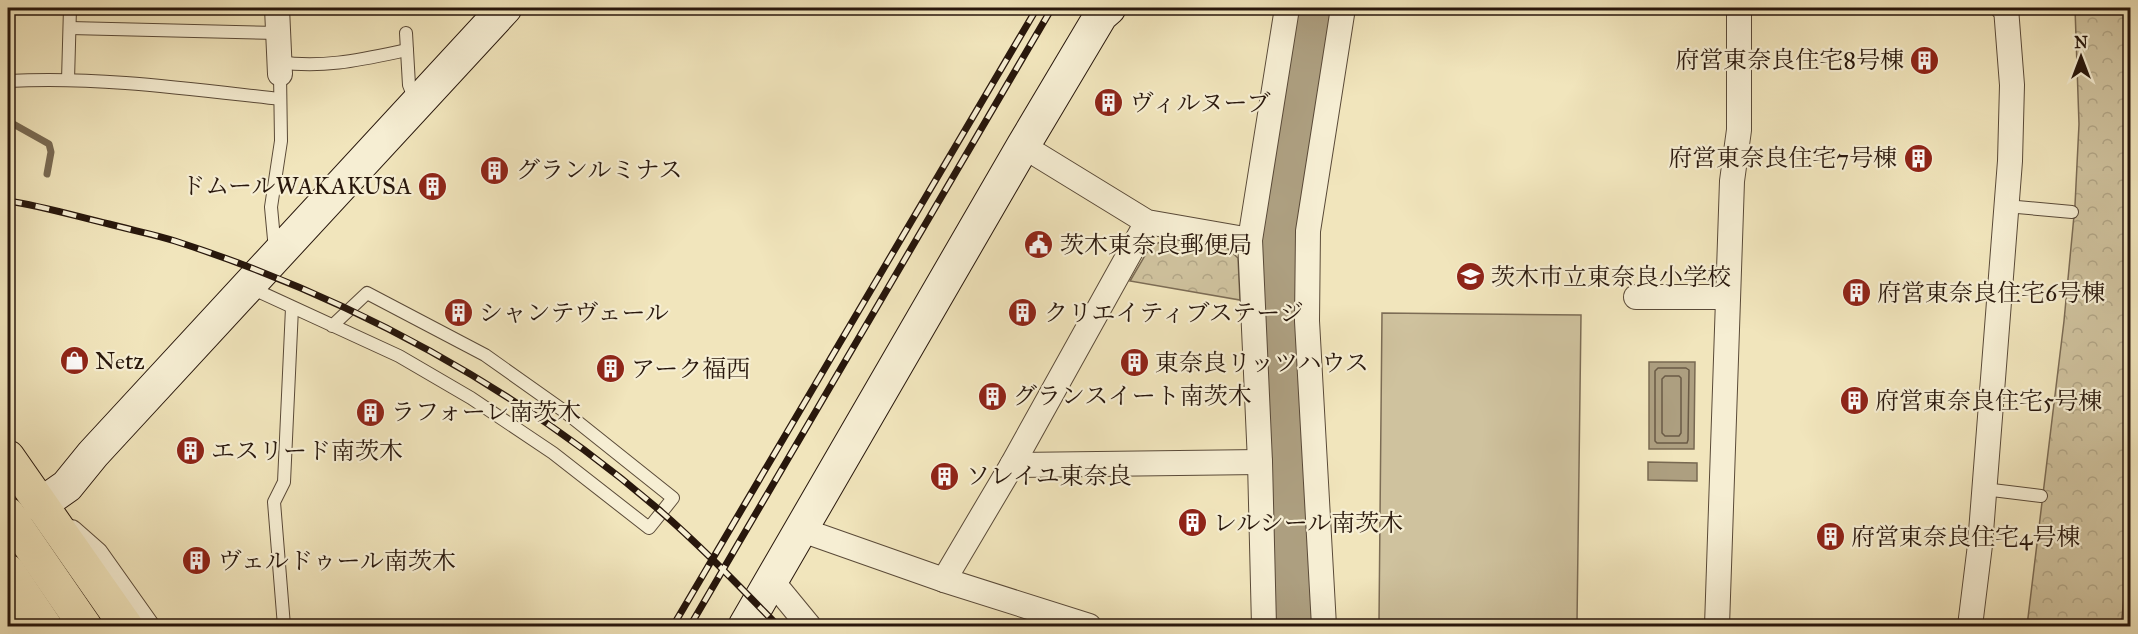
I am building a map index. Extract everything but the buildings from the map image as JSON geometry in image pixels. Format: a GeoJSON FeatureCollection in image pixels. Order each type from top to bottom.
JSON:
{"type":"FeatureCollection","features":[{"type":"Feature","properties":{"kind":"main road"},"geometry":{"type":"LineString","coordinates":[[8,457],[126,627]]}},
{"type":"Feature","properties":{"kind":"main road"},"geometry":{"type":"LineString","coordinates":[[8,514],[85,627]]}},
{"type":"Feature","properties":{"kind":"main road"},"geometry":{"type":"LineString","coordinates":[[8,571],[45,627]]}},
{"type":"Feature","properties":{"kind":"street"},"geometry":{"type":"LineString","coordinates":[[277,8],[280,68]]}},
{"type":"Feature","properties":{"kind":"street"},"geometry":{"type":"LineString","coordinates":[[147,627],[96,554],[40,505],[67,486],[93,454],[505,8]]}},
{"type":"Feature","properties":{"kind":"street"},"geometry":{"type":"LineString","coordinates":[[745,627],[1023,146],[1101,15],[1109,8]]}},
{"type":"Feature","properties":{"kind":"street"},"geometry":{"type":"LineString","coordinates":[[1264,627],[1260,462],[1250,240],[1287,8]]}},
{"type":"Feature","properties":{"kind":"street"},"geometry":{"type":"LineString","coordinates":[[1324,627],[1307,321],[1308,231],[1343,8]]}},
{"type":"Feature","properties":{"kind":"street"},"geometry":{"type":"LineString","coordinates":[[1717,627],[1732,181],[1739,130],[1739,8]]}},
{"type":"Feature","properties":{"kind":"street"},"geometry":{"type":"LineString","coordinates":[[1970,627],[1984,489],[2006,206],[2012,85],[2006,8],[2002,8]]}},
{"type":"Feature","properties":{"kind":"street"},"geometry":{"type":"LineString","coordinates":[[1023,146],[1147,222],[1250,240]]}},
{"type":"Feature","properties":{"kind":"street"},"geometry":{"type":"LineString","coordinates":[[944,580],[1012,465],[1147,222]]}},
{"type":"Feature","properties":{"kind":"street"},"geometry":{"type":"LineString","coordinates":[[1636,297],[1728,297]]}},
{"type":"Feature","properties":{"kind":"street"},"geometry":{"type":"LineString","coordinates":[[1012,465],[1260,462]]}},
{"type":"Feature","properties":{"kind":"street"},"geometry":{"type":"LineString","coordinates":[[802,530],[944,580],[1089,627]]}},
{"type":"Feature","properties":{"kind":"street"},"geometry":{"type":"LineString","coordinates":[[772,581],[809,627]]}},
{"type":"Feature","properties":{"kind":"lane"},"geometry":{"type":"LineString","coordinates":[[68,80],[70,8]]}},
{"type":"Feature","properties":{"kind":"lane"},"geometry":{"type":"LineString","coordinates":[[70,28],[278,33]]}},
{"type":"Feature","properties":{"kind":"lane"},"geometry":{"type":"LineString","coordinates":[[406,33],[409,85],[416,104]]}},
{"type":"Feature","properties":{"kind":"lane"},"geometry":{"type":"LineString","coordinates":[[275,257],[271,207],[281,141],[280,68],[357,62],[406,50]]}},
{"type":"Feature","properties":{"kind":"lane"},"geometry":{"type":"LineString","coordinates":[[8,81],[68,80],[172,87],[280,99]]}},
{"type":"Feature","properties":{"kind":"lane"},"geometry":{"type":"LineString","coordinates":[[2006,206],[2072,212]]}},
{"type":"Feature","properties":{"kind":"lane"},"geometry":{"type":"LineString","coordinates":[[248,287],[292,308],[332,326],[399,356],[471,398],[553,453],[649,528],[673,498],[564,411],[485,355],[367,293],[332,326]]}},
{"type":"Feature","properties":{"kind":"lane"},"geometry":{"type":"LineString","coordinates":[[284,627],[274,502],[284,482],[292,308]]}},
{"type":"Feature","properties":{"kind":"lane"},"geometry":{"type":"LineString","coordinates":[[1984,489],[2041,495]]}},
{"type":"Feature","properties":{"kind":"green space"},"geometry":{"type":"Polygon","coordinates":[[[2075,8],[2130,8],[2130,541],[2121,626],[2027,626],[2064,321],[2075,205],[2079,124],[2075,8]]]}},
{"type":"Feature","properties":{"kind":"green space"},"geometry":{"type":"Polygon","coordinates":[[[1168,238],[1225,246],[1238,258],[1240,300],[1130,281],[1150,247],[1168,238]]]}},
{"type":"Feature","properties":{"kind":"green space"},"geometry":{"type":"Polygon","coordinates":[[[1382,313],[1581,315],[1577,623],[1379,621],[1382,313]]]}},
{"type":"Feature","properties":{"kind":"water"},"geometry":{"type":"Polygon","coordinates":[[[1649,362],[1695,362],[1694,449],[1649,449],[1649,362]]]}},
{"type":"Feature","properties":{"kind":"water"},"geometry":{"type":"Polygon","coordinates":[[[1648,462],[1697,463],[1697,481],[1648,480],[1648,462]]]}},
{"type":"Feature","properties":{"kind":"waterway"},"geometry":{"type":"LineString","coordinates":[[1294,626],[1279,320],[1278,238],[1314,8]]}},
{"type":"Feature","properties":{"kind":"waterway"},"geometry":{"type":"LineString","coordinates":[[8,121],[49,144],[51,152],[47,174]]}},
{"type":"Feature","properties":{"kind":"railway"},"geometry":{"type":"LineString","coordinates":[[673,626],[1037,8]]}},
{"type":"Feature","properties":{"kind":"railway"},"geometry":{"type":"LineString","coordinates":[[690,626],[1052,8]]}},
{"type":"Feature","properties":{"kind":"railway"},"geometry":{"type":"LineString","coordinates":[[8,201],[46,208],[158,236],[241,264],[305,290],[430,351],[490,386],[548,424],[604,465],[689,537],[778,626]]}},
{"type":"Feature","properties":{"kind":"place","name":"府営東奈良住宅8号棟"},"geometry":{"type":"Point","coordinates":[1925,60]}},
{"type":"Feature","properties":{"kind":"place","name":"ヴィルヌーブ"},"geometry":{"type":"Point","coordinates":[1109,103]}},
{"type":"Feature","properties":{"kind":"place","name":"府営東奈良住宅7号棟"},"geometry":{"type":"Point","coordinates":[1918,158]}},
{"type":"Feature","properties":{"kind":"place","name":"グランルミナス"},"geometry":{"type":"Point","coordinates":[495,170]}},
{"type":"Feature","properties":{"kind":"place","name":"ドムールWAKAKUSA"},"geometry":{"type":"Point","coordinates":[433,186]}},
{"type":"Feature","properties":{"kind":"place","name":"茨木東奈良郵便局"},"geometry":{"type":"Point","coordinates":[1039,245]}},
{"type":"Feature","properties":{"kind":"place","name":"茨木市立東奈良小学校"},"geometry":{"type":"Point","coordinates":[1470,277]}},
{"type":"Feature","properties":{"kind":"place","name":"府営東奈良住宅6号棟"},"geometry":{"type":"Point","coordinates":[1856,293]}},
{"type":"Feature","properties":{"kind":"place","name":"シャンテヴェール"},"geometry":{"type":"Point","coordinates":[458,313]}},
{"type":"Feature","properties":{"kind":"place","name":"クリエイティブステージ"},"geometry":{"type":"Point","coordinates":[1023,313]}},
{"type":"Feature","properties":{"kind":"place","name":"Netz"},"geometry":{"type":"Point","coordinates":[74,361]}},
{"type":"Feature","properties":{"kind":"place","name":"東奈良リッツハウス"},"geometry":{"type":"Point","coordinates":[1134,363]}},
{"type":"Feature","properties":{"kind":"place","name":"アーク福西"},"geometry":{"type":"Point","coordinates":[610,369]}},
{"type":"Feature","properties":{"kind":"place","name":"グランスイート南茨木"},"geometry":{"type":"Point","coordinates":[992,396]}},
{"type":"Feature","properties":{"kind":"place","name":"府営東奈良住宅5号棟"},"geometry":{"type":"Point","coordinates":[1854,401]}},
{"type":"Feature","properties":{"kind":"place","name":"ラフォーレ南茨木"},"geometry":{"type":"Point","coordinates":[370,412]}},
{"type":"Feature","properties":{"kind":"place","name":"エスリード南茨木"},"geometry":{"type":"Point","coordinates":[190,451]}},
{"type":"Feature","properties":{"kind":"place","name":"ソレイユ東奈良"},"geometry":{"type":"Point","coordinates":[945,476]}},
{"type":"Feature","properties":{"kind":"place","name":"レルシール南茨木"},"geometry":{"type":"Point","coordinates":[1192,523]}},
{"type":"Feature","properties":{"kind":"place","name":"府営東奈良住宅4号棟"},"geometry":{"type":"Point","coordinates":[1830,537]}},
{"type":"Feature","properties":{"kind":"place","name":"ヴェルドゥール南茨木"},"geometry":{"type":"Point","coordinates":[197,561]}}]}
